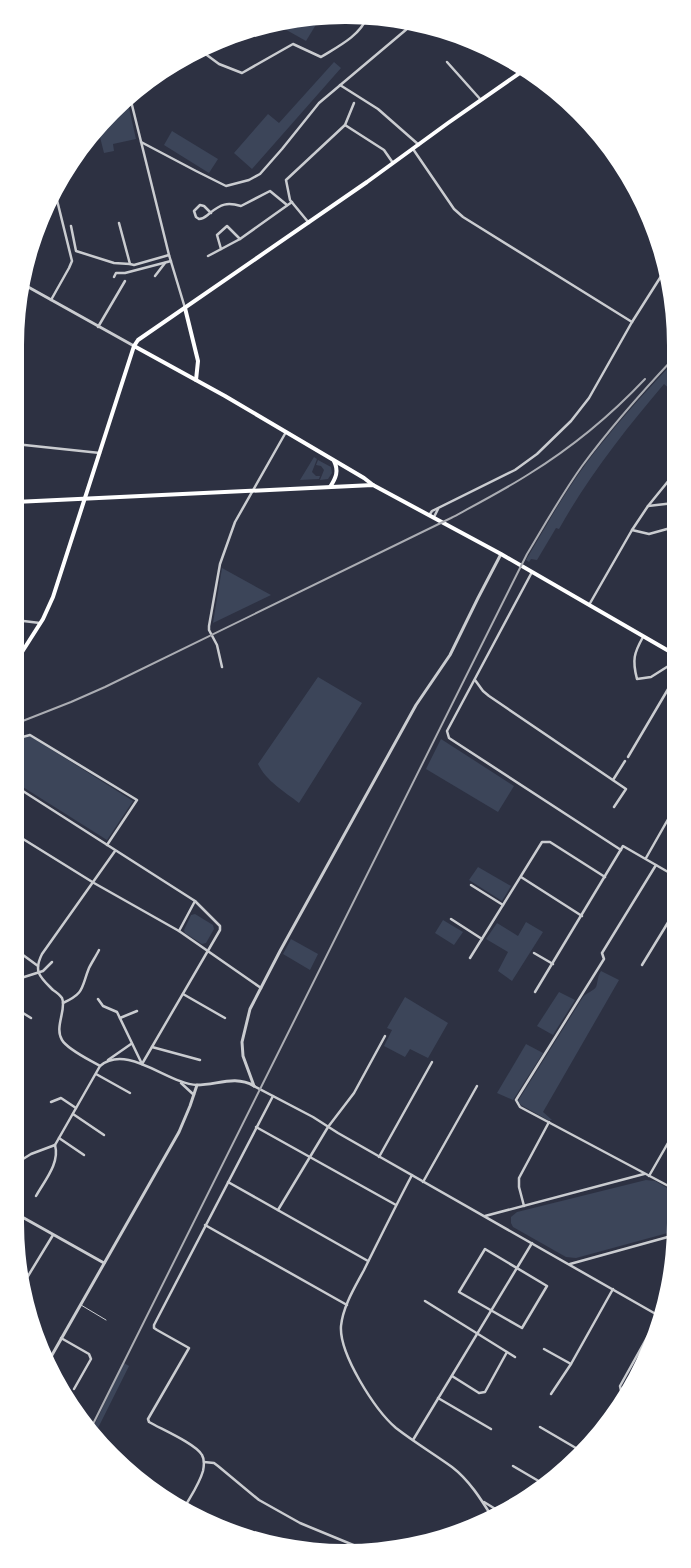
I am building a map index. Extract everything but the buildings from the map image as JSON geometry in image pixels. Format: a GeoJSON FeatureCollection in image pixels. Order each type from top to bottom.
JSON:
{"type":"FeatureCollection","features":[{"type":"Feature","properties":{"kind":"main road"},"geometry":{"type":"LineString","coordinates":[[24,649],[53,597],[134,346],[138,340],[309,223],[518,74]]}},
{"type":"Feature","properties":{"kind":"main road"},"geometry":{"type":"LineString","coordinates":[[185,308],[198,361],[196,380]]}},
{"type":"Feature","properties":{"kind":"main road"},"geometry":{"type":"LineString","coordinates":[[134,346],[286,432],[373,485],[430,514],[532,571],[667,650]]}},
{"type":"Feature","properties":{"kind":"main road"},"geometry":{"type":"LineString","coordinates":[[330,487],[337,473],[334,461]]}},
{"type":"Feature","properties":{"kind":"main road"},"geometry":{"type":"LineString","coordinates":[[24,501],[373,485]]}},
{"type":"Feature","properties":{"kind":"street"},"geometry":{"type":"LineString","coordinates":[[207,55],[219,64],[242,73],[293,44],[321,57],[349,40],[363,24]]}},
{"type":"Feature","properties":{"kind":"street"},"geometry":{"type":"LineString","coordinates":[[141,142],[226,186],[249,180],[260,174],[319,103],[406,30]]}},
{"type":"Feature","properties":{"kind":"street"},"geometry":{"type":"LineString","coordinates":[[447,62],[482,101]]}},
{"type":"Feature","properties":{"kind":"street"},"geometry":{"type":"LineString","coordinates":[[340,84],[378,109],[418,145]]}},
{"type":"Feature","properties":{"kind":"street"},"geometry":{"type":"LineString","coordinates":[[309,223],[292,202],[286,180],[345,125],[354,103]]}},
{"type":"Feature","properties":{"kind":"street"},"geometry":{"type":"LineString","coordinates":[[132,105],[169,256],[185,308]]}},
{"type":"Feature","properties":{"kind":"street"},"geometry":{"type":"LineString","coordinates":[[345,125],[384,150],[393,163]]}},
{"type":"Feature","properties":{"kind":"street"},"geometry":{"type":"LineString","coordinates":[[413,149],[454,209],[463,218],[632,322]]}},
{"type":"Feature","properties":{"kind":"street"},"geometry":{"type":"LineString","coordinates":[[211,213],[204,206],[200,205],[194,210],[196,217],[203,219],[226,204],[241,206],[270,191],[287,205]]}},
{"type":"Feature","properties":{"kind":"street"},"geometry":{"type":"LineString","coordinates":[[208,256],[240,239],[292,202]]}},
{"type":"Feature","properties":{"kind":"street"},"geometry":{"type":"LineString","coordinates":[[51,300],[72,261],[57,203]]}},
{"type":"Feature","properties":{"kind":"street"},"geometry":{"type":"LineString","coordinates":[[119,223],[130,264]]}},
{"type":"Feature","properties":{"kind":"street"},"geometry":{"type":"LineString","coordinates":[[71,226],[76,250],[114,263],[134,265],[169,256]]}},
{"type":"Feature","properties":{"kind":"street"},"geometry":{"type":"LineString","coordinates":[[221,249],[217,235],[224,227],[227,226],[240,239]]}},
{"type":"Feature","properties":{"kind":"street"},"geometry":{"type":"LineString","coordinates":[[114,277],[116,273],[125,273],[171,261]]}},
{"type":"Feature","properties":{"kind":"street"},"geometry":{"type":"LineString","coordinates":[[155,276],[166,262]]}},
{"type":"Feature","properties":{"kind":"street"},"geometry":{"type":"LineString","coordinates":[[430,514],[432,511],[515,470],[530,460],[556,435],[584,405],[660,278]]}},
{"type":"Feature","properties":{"kind":"street"},"geometry":{"type":"LineString","coordinates":[[98,327],[125,281]]}},
{"type":"Feature","properties":{"kind":"street"},"geometry":{"type":"LineString","coordinates":[[29,288],[134,346]]}},
{"type":"Feature","properties":{"kind":"street"},"geometry":{"type":"LineString","coordinates":[[222,667],[217,645],[208,626],[220,564],[235,522],[286,432]]}},
{"type":"Feature","properties":{"kind":"street"},"geometry":{"type":"LineString","coordinates":[[24,445],[100,453]]}},
{"type":"Feature","properties":{"kind":"street"},"geometry":{"type":"LineString","coordinates":[[589,605],[632,530],[667,483]]}},
{"type":"Feature","properties":{"kind":"street"},"geometry":{"type":"LineString","coordinates":[[648,506],[667,504]]}},
{"type":"Feature","properties":{"kind":"street"},"geometry":{"type":"LineString","coordinates":[[434,517],[438,509]]}},
{"type":"Feature","properties":{"kind":"street"},"geometry":{"type":"LineString","coordinates":[[632,530],[649,534],[667,529]]}},
{"type":"Feature","properties":{"kind":"street"},"geometry":{"type":"LineString","coordinates":[[254,1086],[243,1056],[242,1042],[250,1009],[280,951],[416,706],[450,654],[501,554]]}},
{"type":"Feature","properties":{"kind":"street"},"geometry":{"type":"LineString","coordinates":[[532,571],[447,731],[449,738],[621,850]]}},
{"type":"Feature","properties":{"kind":"street"},"geometry":{"type":"LineString","coordinates":[[24,621],[40,623]]}},
{"type":"Feature","properties":{"kind":"street"},"geometry":{"type":"LineString","coordinates":[[643,636],[636,649],[633,663],[637,679],[651,677],[667,667]]}},
{"type":"Feature","properties":{"kind":"street"},"geometry":{"type":"LineString","coordinates":[[474,679],[489,696],[626,789],[614,807]]}},
{"type":"Feature","properties":{"kind":"street"},"geometry":{"type":"LineString","coordinates":[[628,757],[667,691]]}},
{"type":"Feature","properties":{"kind":"street"},"geometry":{"type":"LineString","coordinates":[[24,737],[30,735],[137,800],[107,845]]}},
{"type":"Feature","properties":{"kind":"street"},"geometry":{"type":"LineString","coordinates":[[613,780],[625,761]]}},
{"type":"Feature","properties":{"kind":"street"},"geometry":{"type":"LineString","coordinates":[[24,792],[195,901],[220,926],[220,930],[142,1064]]}},
{"type":"Feature","properties":{"kind":"street"},"geometry":{"type":"LineString","coordinates":[[645,858],[667,821]]}},
{"type":"Feature","properties":{"kind":"street"},"geometry":{"type":"LineString","coordinates":[[24,840],[94,883],[179,931],[261,988]]}},
{"type":"Feature","properties":{"kind":"street"},"geometry":{"type":"LineString","coordinates":[[470,958],[542,842],[550,842],[605,877]]}},
{"type":"Feature","properties":{"kind":"street"},"geometry":{"type":"LineString","coordinates":[[535,992],[624,846],[667,871]]}},
{"type":"Feature","properties":{"kind":"street"},"geometry":{"type":"LineString","coordinates":[[100,1066],[66,1046],[61,1039],[59,1029],[63,1003],[61,997],[40,977],[38,962],[116,851]]}},
{"type":"Feature","properties":{"kind":"street"},"geometry":{"type":"LineString","coordinates":[[656,865],[602,953],[604,960],[516,1100],[520,1107],[667,1185]]}},
{"type":"Feature","properties":{"kind":"street"},"geometry":{"type":"LineString","coordinates":[[520,877],[582,916]]}},
{"type":"Feature","properties":{"kind":"street"},"geometry":{"type":"LineString","coordinates":[[471,884],[503,905]]}},
{"type":"Feature","properties":{"kind":"street"},"geometry":{"type":"LineString","coordinates":[[179,931],[195,901]]}},
{"type":"Feature","properties":{"kind":"street"},"geometry":{"type":"LineString","coordinates":[[451,919],[482,939]]}},
{"type":"Feature","properties":{"kind":"street"},"geometry":{"type":"LineString","coordinates":[[642,965],[667,924]]}},
{"type":"Feature","properties":{"kind":"street"},"geometry":{"type":"LineString","coordinates":[[63,1003],[74,998],[80,992],[89,968],[99,950]]}},
{"type":"Feature","properties":{"kind":"street"},"geometry":{"type":"LineString","coordinates":[[534,952],[553,964]]}},
{"type":"Feature","properties":{"kind":"street"},"geometry":{"type":"LineString","coordinates":[[24,956],[38,967]]}},
{"type":"Feature","properties":{"kind":"street"},"geometry":{"type":"LineString","coordinates":[[24,977],[43,971],[52,962]]}},
{"type":"Feature","properties":{"kind":"street"},"geometry":{"type":"LineString","coordinates":[[183,994],[226,1018]]}},
{"type":"Feature","properties":{"kind":"street"},"geometry":{"type":"LineString","coordinates":[[98,999],[103,1006],[116,1012],[142,1064]]}},
{"type":"Feature","properties":{"kind":"street"},"geometry":{"type":"LineString","coordinates":[[120,1018],[137,1011]]}},
{"type":"Feature","properties":{"kind":"street"},"geometry":{"type":"LineString","coordinates":[[24,1014],[31,1018]]}},
{"type":"Feature","properties":{"kind":"street"},"geometry":{"type":"LineString","coordinates":[[278,1210],[328,1127],[354,1093],[385,1036]]}},
{"type":"Feature","properties":{"kind":"street"},"geometry":{"type":"LineString","coordinates":[[36,1196],[55,1162],[55,1145],[100,1066],[131,1044]]}},
{"type":"Feature","properties":{"kind":"street"},"geometry":{"type":"LineString","coordinates":[[152,1047],[200,1060]]}},
{"type":"Feature","properties":{"kind":"street"},"geometry":{"type":"LineString","coordinates":[[105,1062],[114,1059],[128,1060],[148,1066],[180,1082],[194,1095]]}},
{"type":"Feature","properties":{"kind":"street"},"geometry":{"type":"LineString","coordinates":[[380,1157],[432,1062]]}},
{"type":"Feature","properties":{"kind":"street"},"geometry":{"type":"LineString","coordinates":[[96,1074],[130,1093]]}},
{"type":"Feature","properties":{"kind":"street"},"geometry":{"type":"LineString","coordinates":[[180,1082],[197,1085],[235,1080],[249,1083],[654,1313]]}},
{"type":"Feature","properties":{"kind":"street"},"geometry":{"type":"LineString","coordinates":[[52,1355],[179,1132],[197,1085]]}},
{"type":"Feature","properties":{"kind":"street"},"geometry":{"type":"LineString","coordinates":[[423,1182],[477,1086]]}},
{"type":"Feature","properties":{"kind":"street"},"geometry":{"type":"LineString","coordinates":[[187,1502],[202,1475],[204,1462],[201,1453],[149,1422],[148,1419],[189,1348],[157,1330],[154,1328],[154,1325],[273,1096]]}},
{"type":"Feature","properties":{"kind":"street"},"geometry":{"type":"LineString","coordinates":[[51,1102],[61,1098],[76,1108]]}},
{"type":"Feature","properties":{"kind":"street"},"geometry":{"type":"LineString","coordinates":[[73,1114],[104,1135]]}},
{"type":"Feature","properties":{"kind":"street"},"geometry":{"type":"LineString","coordinates":[[524,1206],[519,1187],[519,1178],[549,1122]]}},
{"type":"Feature","properties":{"kind":"street"},"geometry":{"type":"LineString","coordinates":[[256,1127],[396,1206]]}},
{"type":"Feature","properties":{"kind":"street"},"geometry":{"type":"LineString","coordinates":[[59,1138],[84,1155]]}},
{"type":"Feature","properties":{"kind":"street"},"geometry":{"type":"LineString","coordinates":[[484,1216],[647,1175],[667,1143]]}},
{"type":"Feature","properties":{"kind":"street"},"geometry":{"type":"LineString","coordinates":[[24,1158],[55,1145]]}},
{"type":"Feature","properties":{"kind":"street"},"geometry":{"type":"LineString","coordinates":[[412,1175],[347,1305],[341,1327],[342,1339],[357,1376],[380,1410],[395,1427],[453,1468],[469,1484],[488,1511]]}},
{"type":"Feature","properties":{"kind":"street"},"geometry":{"type":"LineString","coordinates":[[228,1182],[368,1261]]}},
{"type":"Feature","properties":{"kind":"street"},"geometry":{"type":"LineString","coordinates":[[24,1218],[104,1263]]}},
{"type":"Feature","properties":{"kind":"street"},"geometry":{"type":"LineString","coordinates":[[205,1225],[347,1305]]}},
{"type":"Feature","properties":{"kind":"street"},"geometry":{"type":"LineString","coordinates":[[29,1275],[54,1234]]}},
{"type":"Feature","properties":{"kind":"street"},"geometry":{"type":"LineString","coordinates":[[569,1264],[667,1237]]}},
{"type":"Feature","properties":{"kind":"street"},"geometry":{"type":"LineString","coordinates":[[413,1440],[532,1243]]}},
{"type":"Feature","properties":{"kind":"street"},"geometry":{"type":"LineString","coordinates":[[485,1249],[547,1286],[522,1328],[490,1312],[459,1292],[485,1249]]}},
{"type":"Feature","properties":{"kind":"street"},"geometry":{"type":"LineString","coordinates":[[551,1394],[571,1364],[613,1290]]}},
{"type":"Feature","properties":{"kind":"street"},"geometry":{"type":"LineString","coordinates":[[425,1300],[515,1357]]}},
{"type":"Feature","properties":{"kind":"street"},"geometry":{"type":"LineString","coordinates":[[62,1338],[89,1354],[90,1359],[74,1389]]}},
{"type":"Feature","properties":{"kind":"street"},"geometry":{"type":"LineString","coordinates":[[621,1389],[620,1386],[643,1345]]}},
{"type":"Feature","properties":{"kind":"street"},"geometry":{"type":"LineString","coordinates":[[544,1349],[571,1364]]}},
{"type":"Feature","properties":{"kind":"street"},"geometry":{"type":"LineString","coordinates":[[452,1376],[480,1393],[484,1392],[507,1352]]}},
{"type":"Feature","properties":{"kind":"street"},"geometry":{"type":"LineString","coordinates":[[438,1398],[491,1429]]}},
{"type":"Feature","properties":{"kind":"street"},"geometry":{"type":"LineString","coordinates":[[540,1427],[575,1448]]}},
{"type":"Feature","properties":{"kind":"street"},"geometry":{"type":"LineString","coordinates":[[204,1462],[214,1463],[259,1500],[300,1523],[351,1544]]}},
{"type":"Feature","properties":{"kind":"street"},"geometry":{"type":"LineString","coordinates":[[512,1466],[537,1481]]}},
{"type":"Feature","properties":{"kind":"street"},"geometry":{"type":"LineString","coordinates":[[483,1502],[493,1508]]}},
{"type":"Feature","properties":{"kind":"lane"},"geometry":{"type":"LineString","coordinates":[[80,1304],[106,1320]]}},
{"type":"Feature","properties":{"kind":"shaded area"},"geometry":{"type":"Polygon","coordinates":[[[316,25],[306,41],[286,30],[316,25]]]}},
{"type":"Feature","properties":{"kind":"shaded area"},"geometry":{"type":"Polygon","coordinates":[[[334,62],[341,68],[252,169],[234,153],[268,114],[279,123],[334,62]]]}},
{"type":"Feature","properties":{"kind":"shaded area"},"geometry":{"type":"Polygon","coordinates":[[[129,108],[136,139],[113,144],[114,151],[104,153],[100,138],[129,108]]]}},
{"type":"Feature","properties":{"kind":"shaded area"},"geometry":{"type":"Polygon","coordinates":[[[172,131],[218,159],[209,173],[164,145],[172,131]]]}},
{"type":"Feature","properties":{"kind":"shaded area"},"geometry":{"type":"Polygon","coordinates":[[[667,369],[667,387],[664,384],[608,454],[582,491],[559,529],[556,528],[537,560],[531,559],[529,562],[526,560],[585,465],[667,369]]]}},
{"type":"Feature","properties":{"kind":"shaded area"},"geometry":{"type":"Polygon","coordinates":[[[314,457],[317,459],[312,472],[316,476],[320,476],[319,479],[300,480],[314,457]]]}},
{"type":"Feature","properties":{"kind":"shaded area"},"geometry":{"type":"Polygon","coordinates":[[[318,460],[331,467],[332,473],[328,479],[320,480],[324,470],[321,466],[316,465],[318,460]]]}},
{"type":"Feature","properties":{"kind":"shaded area"},"geometry":{"type":"Polygon","coordinates":[[[222,568],[271,595],[213,623],[222,568]]]}},
{"type":"Feature","properties":{"kind":"shaded area"},"geometry":{"type":"Polygon","coordinates":[[[318,677],[362,703],[299,803],[271,781],[258,764],[318,677]]]}},
{"type":"Feature","properties":{"kind":"shaded area"},"geometry":{"type":"Polygon","coordinates":[[[30,736],[133,801],[107,840],[24,788],[24,738],[30,736]]]}},
{"type":"Feature","properties":{"kind":"shaded area"},"geometry":{"type":"Polygon","coordinates":[[[441,739],[514,786],[498,812],[426,769],[441,739]]]}},
{"type":"Feature","properties":{"kind":"shaded area"},"geometry":{"type":"Polygon","coordinates":[[[478,867],[511,886],[502,901],[469,880],[478,867]]]}},
{"type":"Feature","properties":{"kind":"shaded area"},"geometry":{"type":"Polygon","coordinates":[[[195,914],[213,925],[214,929],[206,943],[202,944],[185,933],[184,930],[191,915],[195,914]]]}},
{"type":"Feature","properties":{"kind":"shaded area"},"geometry":{"type":"Polygon","coordinates":[[[443,920],[463,932],[454,945],[435,933],[443,920]]]}},
{"type":"Feature","properties":{"kind":"shaded area"},"geometry":{"type":"Polygon","coordinates":[[[526,922],[543,932],[512,981],[498,971],[508,952],[486,939],[497,923],[518,936],[526,922]]]}},
{"type":"Feature","properties":{"kind":"shaded area"},"geometry":{"type":"Polygon","coordinates":[[[291,939],[318,954],[310,970],[283,954],[291,939]]]}},
{"type":"Feature","properties":{"kind":"shaded area"},"geometry":{"type":"Polygon","coordinates":[[[601,971],[619,980],[543,1112],[552,1120],[548,1120],[521,1105],[518,1101],[583,997],[596,987],[601,971]]]}},
{"type":"Feature","properties":{"kind":"shaded area"},"geometry":{"type":"Polygon","coordinates":[[[559,992],[575,1000],[553,1035],[537,1026],[559,992]]]}},
{"type":"Feature","properties":{"kind":"shaded area"},"geometry":{"type":"Polygon","coordinates":[[[405,997],[448,1023],[428,1058],[410,1049],[405,1057],[384,1046],[392,1030],[387,1028],[405,997]]]}},
{"type":"Feature","properties":{"kind":"shaded area"},"geometry":{"type":"Polygon","coordinates":[[[526,1044],[543,1053],[513,1100],[497,1093],[526,1044]]]}},
{"type":"Feature","properties":{"kind":"shaded area"},"geometry":{"type":"Polygon","coordinates":[[[646,1180],[655,1181],[667,1188],[667,1233],[576,1258],[566,1257],[513,1227],[511,1217],[517,1212],[646,1180]]]}},
{"type":"Feature","properties":{"kind":"shaded area"},"geometry":{"type":"Polygon","coordinates":[[[124,1363],[129,1366],[98,1428],[95,1424],[124,1363]]]}},
{"type":"Feature","properties":{"kind":"railway"},"geometry":{"type":"LineString","coordinates":[[94,1423],[527,554],[582,466],[626,411],[667,366]]}},
{"type":"Feature","properties":{"kind":"railway"},"geometry":{"type":"LineString","coordinates":[[24,720],[105,687],[451,518],[490,497],[545,464],[575,442],[604,418],[645,379]]}}]}
